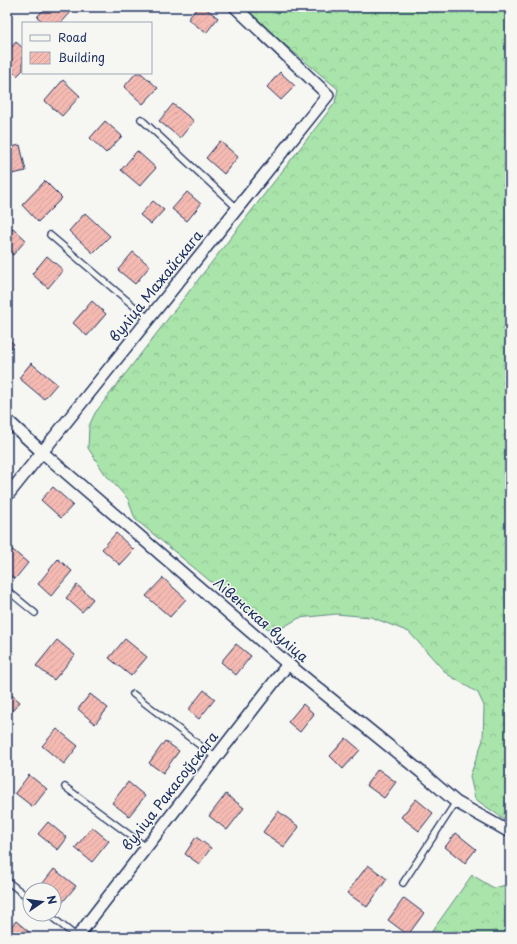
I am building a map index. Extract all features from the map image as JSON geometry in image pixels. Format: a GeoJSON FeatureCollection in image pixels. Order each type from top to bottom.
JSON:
{"type":"FeatureCollection","features":[{"type":"Feature","properties":{"kind":"street","name":"вуліца Мажайскага"},"geometry":{"type":"LineString","coordinates":[[7,496],[328,95],[235,7]]}},
{"type":"Feature","properties":{"kind":"street","name":"Лівенская вуліца"},"geometry":{"type":"LineString","coordinates":[[7,420],[42,452],[288,664],[456,802],[506,830]]}},
{"type":"Feature","properties":{"kind":"street","name":"вуліца Ракасоўскага"},"geometry":{"type":"LineString","coordinates":[[77,937],[288,664]]}},
{"type":"Feature","properties":{"kind":"lane"},"geometry":{"type":"LineString","coordinates":[[141,119],[237,208]]}},
{"type":"Feature","properties":{"kind":"lane"},"geometry":{"type":"LineString","coordinates":[[50,235],[149,319]]}},
{"type":"Feature","properties":{"kind":"lane"},"geometry":{"type":"LineString","coordinates":[[7,590],[35,613]]}},
{"type":"Feature","properties":{"kind":"lane"},"geometry":{"type":"LineString","coordinates":[[133,694],[215,757]]}},
{"type":"Feature","properties":{"kind":"lane"},"geometry":{"type":"LineString","coordinates":[[65,787],[146,847]]}},
{"type":"Feature","properties":{"kind":"lane"},"geometry":{"type":"LineString","coordinates":[[403,883],[456,802]]}},
{"type":"Feature","properties":{"kind":"lane"},"geometry":{"type":"LineString","coordinates":[[7,881],[22,893]]}},
{"type":"Feature","properties":{"kind":"lane"},"geometry":{"type":"LineString","coordinates":[[58,922],[77,937]]}},
{"type":"Feature","properties":{"kind":"green space"},"geometry":{"type":"Polygon","coordinates":[[[244,7],[510,7],[510,823],[475,799],[470,776],[483,740],[484,706],[478,693],[447,674],[409,632],[371,617],[336,614],[299,618],[280,629],[268,629],[135,519],[128,499],[105,474],[88,448],[89,426],[95,413],[335,103],[338,89],[272,34],[244,7]]]}},
{"type":"Feature","properties":{"kind":"green space"},"geometry":{"type":"Polygon","coordinates":[[[472,875],[494,888],[510,884],[510,937],[428,937],[472,875]]]}},
{"type":"Feature","properties":{"kind":"building"},"geometry":{"type":"Polygon","coordinates":[[[46,7],[65,7],[71,12],[62,22],[44,22],[37,17],[46,7]]]}},
{"type":"Feature","properties":{"kind":"building"},"geometry":{"type":"Polygon","coordinates":[[[198,7],[204,7],[218,18],[206,33],[188,19],[198,7]]]}},
{"type":"Feature","properties":{"kind":"building"},"geometry":{"type":"Polygon","coordinates":[[[16,42],[22,47],[22,71],[17,76],[7,66],[7,52],[16,42]]]}},
{"type":"Feature","properties":{"kind":"building"},"geometry":{"type":"Polygon","coordinates":[[[280,72],[295,86],[281,100],[267,87],[280,72]]]}},
{"type":"Feature","properties":{"kind":"building"},"geometry":{"type":"Polygon","coordinates":[[[135,74],[142,74],[158,88],[143,104],[124,87],[135,74]]]}},
{"type":"Feature","properties":{"kind":"building"},"geometry":{"type":"Polygon","coordinates":[[[63,80],[80,96],[62,116],[45,101],[63,80]]]}},
{"type":"Feature","properties":{"kind":"building"},"geometry":{"type":"Polygon","coordinates":[[[173,104],[194,121],[180,138],[159,121],[173,104]]]}},
{"type":"Feature","properties":{"kind":"building"},"geometry":{"type":"Polygon","coordinates":[[[105,121],[122,136],[106,153],[90,138],[105,121]]]}},
{"type":"Feature","properties":{"kind":"building"},"geometry":{"type":"Polygon","coordinates":[[[220,141],[238,157],[224,174],[206,158],[220,141]]]}},
{"type":"Feature","properties":{"kind":"building"},"geometry":{"type":"Polygon","coordinates":[[[20,145],[26,171],[7,175],[7,148],[20,145]]]}},
{"type":"Feature","properties":{"kind":"building"},"geometry":{"type":"Polygon","coordinates":[[[137,151],[156,168],[140,186],[121,170],[137,151]]]}},
{"type":"Feature","properties":{"kind":"building"},"geometry":{"type":"Polygon","coordinates":[[[45,181],[62,198],[38,222],[22,205],[45,181]]]}},
{"type":"Feature","properties":{"kind":"building"},"geometry":{"type":"Polygon","coordinates":[[[187,192],[201,204],[187,221],[172,209],[187,192]]]}},
{"type":"Feature","properties":{"kind":"building"},"geometry":{"type":"Polygon","coordinates":[[[153,201],[164,210],[151,224],[140,215],[153,201]]]}},
{"type":"Feature","properties":{"kind":"building"},"geometry":{"type":"Polygon","coordinates":[[[85,213],[110,236],[93,253],[69,231],[85,213]]]}},
{"type":"Feature","properties":{"kind":"building"},"geometry":{"type":"Polygon","coordinates":[[[13,228],[26,240],[13,255],[7,250],[7,234],[13,228]]]}},
{"type":"Feature","properties":{"kind":"building"},"geometry":{"type":"Polygon","coordinates":[[[133,252],[150,266],[135,284],[118,270],[133,252]]]}},
{"type":"Feature","properties":{"kind":"building"},"geometry":{"type":"Polygon","coordinates":[[[47,256],[63,270],[48,288],[32,274],[47,256]]]}},
{"type":"Feature","properties":{"kind":"building"},"geometry":{"type":"Polygon","coordinates":[[[92,301],[106,314],[87,336],[73,323],[92,301]]]}},
{"type":"Feature","properties":{"kind":"building"},"geometry":{"type":"Polygon","coordinates":[[[7,339],[14,344],[7,352],[7,339]]]}},
{"type":"Feature","properties":{"kind":"building"},"geometry":{"type":"Polygon","coordinates":[[[31,363],[57,384],[44,399],[19,378],[31,363]]]}},
{"type":"Feature","properties":{"kind":"building"},"geometry":{"type":"Polygon","coordinates":[[[53,487],[73,505],[61,518],[41,500],[53,487]]]}},
{"type":"Feature","properties":{"kind":"building"},"geometry":{"type":"Polygon","coordinates":[[[116,533],[134,550],[120,565],[102,549],[116,533]]]}},
{"type":"Feature","properties":{"kind":"building"},"geometry":{"type":"Polygon","coordinates":[[[7,546],[28,563],[15,579],[7,573],[7,546]]]}},
{"type":"Feature","properties":{"kind":"building"},"geometry":{"type":"Polygon","coordinates":[[[58,559],[72,571],[51,596],[38,584],[58,559]]]}},
{"type":"Feature","properties":{"kind":"building"},"geometry":{"type":"Polygon","coordinates":[[[163,578],[186,599],[170,617],[146,596],[163,578]]]}},
{"type":"Feature","properties":{"kind":"building"},"geometry":{"type":"Polygon","coordinates":[[[77,585],[93,599],[82,612],[66,598],[77,585]]]}},
{"type":"Feature","properties":{"kind":"building"},"geometry":{"type":"Polygon","coordinates":[[[125,639],[147,657],[131,676],[109,658],[125,639]]]}},
{"type":"Feature","properties":{"kind":"building"},"geometry":{"type":"Polygon","coordinates":[[[57,640],[75,655],[54,680],[36,666],[57,640]]]}},
{"type":"Feature","properties":{"kind":"building"},"geometry":{"type":"Polygon","coordinates":[[[236,644],[251,656],[236,675],[221,662],[236,644]]]}},
{"type":"Feature","properties":{"kind":"building"},"geometry":{"type":"Polygon","coordinates":[[[204,690],[215,699],[199,719],[188,710],[204,690]]]}},
{"type":"Feature","properties":{"kind":"building"},"geometry":{"type":"Polygon","coordinates":[[[7,691],[20,702],[8,716],[7,715],[7,691]]]}},
{"type":"Feature","properties":{"kind":"building"},"geometry":{"type":"Polygon","coordinates":[[[90,694],[108,708],[95,724],[78,709],[90,694]]]}},
{"type":"Feature","properties":{"kind":"building"},"geometry":{"type":"Polygon","coordinates":[[[303,704],[314,714],[300,732],[288,722],[303,704]]]}},
{"type":"Feature","properties":{"kind":"building"},"geometry":{"type":"Polygon","coordinates":[[[57,729],[78,746],[64,764],[42,746],[57,729]]]}},
{"type":"Feature","properties":{"kind":"building"},"geometry":{"type":"Polygon","coordinates":[[[346,738],[360,750],[343,769],[330,756],[346,738]]]}},
{"type":"Feature","properties":{"kind":"building"},"geometry":{"type":"Polygon","coordinates":[[[165,741],[179,751],[163,773],[149,763],[165,741]]]}},
{"type":"Feature","properties":{"kind":"building"},"geometry":{"type":"Polygon","coordinates":[[[378,769],[396,782],[384,798],[366,785],[378,769]]]}},
{"type":"Feature","properties":{"kind":"building"},"geometry":{"type":"Polygon","coordinates":[[[29,775],[47,789],[33,807],[15,793],[29,775]]]}},
{"type":"Feature","properties":{"kind":"building"},"geometry":{"type":"Polygon","coordinates":[[[128,782],[145,796],[129,816],[112,803],[128,782]]]}},
{"type":"Feature","properties":{"kind":"building"},"geometry":{"type":"Polygon","coordinates":[[[226,794],[244,808],[227,830],[209,816],[226,794]]]}},
{"type":"Feature","properties":{"kind":"building"},"geometry":{"type":"Polygon","coordinates":[[[416,799],[433,813],[419,831],[401,817],[416,799]]]}},
{"type":"Feature","properties":{"kind":"building"},"geometry":{"type":"Polygon","coordinates":[[[278,811],[299,827],[284,847],[263,832],[278,811]]]}},
{"type":"Feature","properties":{"kind":"building"},"geometry":{"type":"Polygon","coordinates":[[[48,822],[67,838],[58,850],[38,834],[48,822]]]}},
{"type":"Feature","properties":{"kind":"building"},"geometry":{"type":"Polygon","coordinates":[[[92,827],[109,841],[92,862],[75,848],[92,827]]]}},
{"type":"Feature","properties":{"kind":"building"},"geometry":{"type":"Polygon","coordinates":[[[456,833],[476,849],[465,863],[445,847],[456,833]]]}},
{"type":"Feature","properties":{"kind":"building"},"geometry":{"type":"Polygon","coordinates":[[[196,837],[211,848],[199,864],[185,854],[196,837]]]}},
{"type":"Feature","properties":{"kind":"building"},"geometry":{"type":"Polygon","coordinates":[[[368,865],[387,879],[367,907],[347,893],[368,865]]]}},
{"type":"Feature","properties":{"kind":"building"},"geometry":{"type":"Polygon","coordinates":[[[54,869],[76,886],[62,903],[62,882],[44,882],[54,869]]]}},
{"type":"Feature","properties":{"kind":"building"},"geometry":{"type":"Polygon","coordinates":[[[404,898],[424,913],[408,935],[388,920],[404,898]]]}},
{"type":"Feature","properties":{"kind":"building"},"geometry":{"type":"Polygon","coordinates":[[[16,921],[35,937],[7,937],[7,932],[16,921]]]}},
{"type":"Feature","properties":{"kind":"building"},"geometry":{"type":"Polygon","coordinates":[[[121,932],[127,937],[117,937],[121,932]]]}}]}
